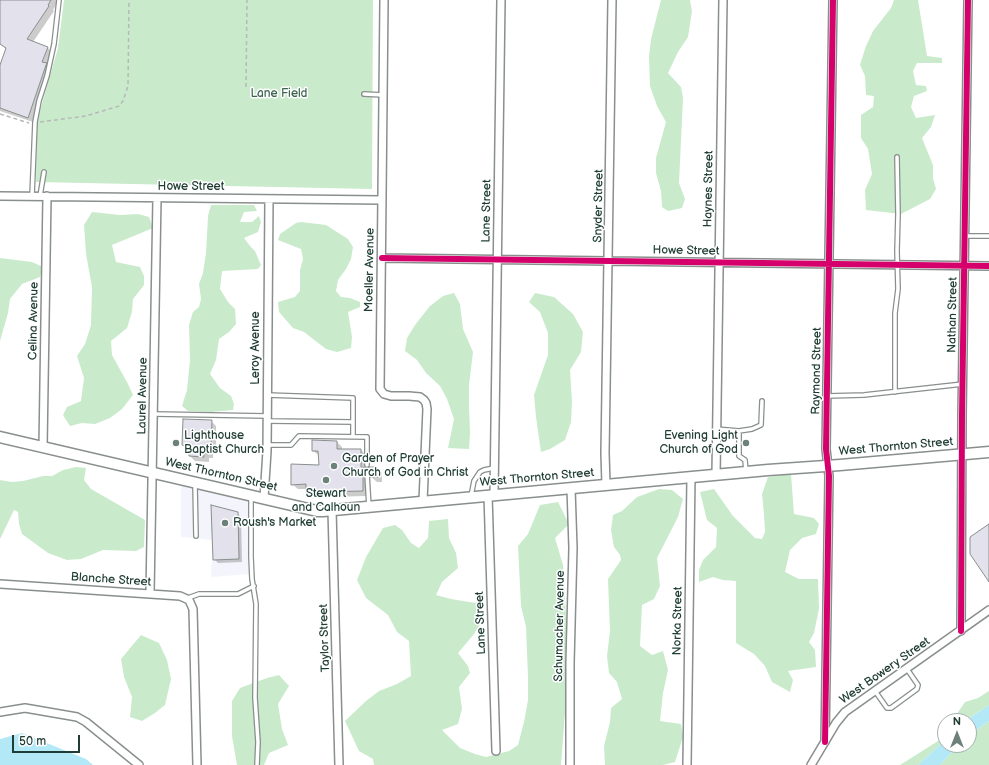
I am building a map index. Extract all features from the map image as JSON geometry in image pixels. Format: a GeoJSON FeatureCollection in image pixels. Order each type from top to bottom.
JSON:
{"type":"FeatureCollection","features":[{"type":"Feature","properties":{"kind":"main road","name":"West Thornton Street"},"geometry":{"type":"LineString","coordinates":[[0,437],[317,511],[746,472],[989,452]]}},
{"type":"Feature","properties":{"kind":"street","name":"Moeller Avenue"},"geometry":{"type":"LineString","coordinates":[[384,0],[380,389],[384,394],[391,396],[420,397],[426,403],[423,501]]}},
{"type":"Feature","properties":{"kind":"street","name":"Lane Street"},"geometry":{"type":"LineString","coordinates":[[496,751],[491,495],[494,468],[501,0]]}},
{"type":"Feature","properties":{"kind":"street","name":"Snyder Street"},"geometry":{"type":"LineString","coordinates":[[606,485],[605,453],[612,0]]}},
{"type":"Feature","properties":{"kind":"street","name":"Haynes Street"},"geometry":{"type":"LineString","coordinates":[[716,475],[723,0]]}},
{"type":"Feature","properties":{"kind":"street","name":"Raymond Street"},"geometry":{"type":"LineString","coordinates":[[825,742],[829,466],[826,449],[833,0]]}},
{"type":"Feature","properties":{"kind":"street","name":"Nathan Street"},"geometry":{"type":"LineString","coordinates":[[961,631],[964,236],[968,0]]}},
{"type":"Feature","properties":{"kind":"street","name":"Howe Street"},"geometry":{"type":"LineString","coordinates":[[0,196],[382,200]]}},
{"type":"Feature","properties":{"kind":"street","name":"Celina Avenue"},"geometry":{"type":"LineString","coordinates":[[43,196],[43,447]]}},
{"type":"Feature","properties":{"kind":"street","name":"Laurel Avenue"},"geometry":{"type":"LineString","coordinates":[[150,594],[157,198]]}},
{"type":"Feature","properties":{"kind":"street","name":"Leroy Avenue"},"geometry":{"type":"LineString","coordinates":[[264,498],[267,418],[269,199]]}},
{"type":"Feature","properties":{"kind":"street","name":"Howe Street"},"geometry":{"type":"LineString","coordinates":[[382,258],[989,266]]}},
{"type":"Feature","properties":{"kind":"street","name":"Norka Street"},"geometry":{"type":"LineString","coordinates":[[687,765],[691,477]]}},
{"type":"Feature","properties":{"kind":"street","name":"Schumacher Avenue"},"geometry":{"type":"LineString","coordinates":[[570,765],[572,548],[571,488]]}},
{"type":"Feature","properties":{"kind":"street","name":"Taylor Street"},"geometry":{"type":"LineString","coordinates":[[332,510],[339,765]]}},
{"type":"Feature","properties":{"kind":"street","name":"Blanche Street"},"geometry":{"type":"LineString","coordinates":[[0,584],[180,596],[187,598]]}},
{"type":"Feature","properties":{"kind":"street"},"geometry":{"type":"LineString","coordinates":[[187,598],[193,609],[197,765]]}},
{"type":"Feature","properties":{"kind":"street","name":"West Bowery Street"},"geometry":{"type":"LineString","coordinates":[[811,765],[836,723],[845,712],[989,610]]}},
{"type":"Feature","properties":{"kind":"street"},"geometry":{"type":"LineString","coordinates":[[0,712],[25,708],[77,717],[86,722],[139,765]]}},
{"type":"Feature","properties":{"kind":"lane"},"geometry":{"type":"LineString","coordinates":[[32,196],[34,122],[54,44],[59,0]]}},
{"type":"Feature","properties":{"kind":"lane"},"geometry":{"type":"LineString","coordinates":[[364,94],[384,95]]}},
{"type":"Feature","properties":{"kind":"lane"},"geometry":{"type":"LineString","coordinates":[[895,392],[895,313],[898,289],[897,156]]}},
{"type":"Feature","properties":{"kind":"lane"},"geometry":{"type":"LineString","coordinates":[[43,196],[44,172]]}},
{"type":"Feature","properties":{"kind":"lane"},"geometry":{"type":"LineString","coordinates":[[964,236],[989,236]]}},
{"type":"Feature","properties":{"kind":"lane"},"geometry":{"type":"LineString","coordinates":[[827,396],[864,396],[963,384]]}},
{"type":"Feature","properties":{"kind":"lane"},"geometry":{"type":"LineString","coordinates":[[267,395],[353,398],[353,436]]}},
{"type":"Feature","properties":{"kind":"lane"},"geometry":{"type":"LineString","coordinates":[[716,429],[752,429],[761,425],[762,402]]}},
{"type":"Feature","properties":{"kind":"lane"},"geometry":{"type":"LineString","coordinates":[[154,414],[353,422]]}},
{"type":"Feature","properties":{"kind":"lane"},"geometry":{"type":"LineString","coordinates":[[739,430],[739,456],[745,460],[746,472]]}},
{"type":"Feature","properties":{"kind":"lane"},"geometry":{"type":"LineString","coordinates":[[266,445],[291,445],[299,436],[367,437],[367,465]]}},
{"type":"Feature","properties":{"kind":"lane"},"geometry":{"type":"LineString","coordinates":[[470,497],[474,481],[480,472],[494,468]]}},
{"type":"Feature","properties":{"kind":"lane"},"geometry":{"type":"LineString","coordinates":[[367,474],[369,507]]}},
{"type":"Feature","properties":{"kind":"lane"},"geometry":{"type":"LineString","coordinates":[[195,482],[196,536]]}},
{"type":"Feature","properties":{"kind":"lane"},"geometry":{"type":"LineString","coordinates":[[251,495],[251,557],[256,604],[255,691],[258,742],[257,765]]}},
{"type":"Feature","properties":{"kind":"lane"},"geometry":{"type":"LineString","coordinates":[[187,598],[199,594],[238,594],[254,586]]}},
{"type":"Feature","properties":{"kind":"lane"},"geometry":{"type":"LineString","coordinates":[[875,691],[887,708],[891,708],[917,689],[918,685],[907,669]]}},
{"type":"Feature","properties":{"kind":"path"},"geometry":{"type":"LineString","coordinates":[[0,114],[29,123],[86,116],[119,106],[123,101],[128,86],[129,0]]}},
{"type":"Feature","properties":{"kind":"path"},"geometry":{"type":"LineString","coordinates":[[246,87],[247,0]]}},
{"type":"Feature","properties":{"kind":"shaded area"},"geometry":{"type":"Polygon","coordinates":[[[181,483],[250,497],[250,574],[211,577],[213,540],[181,537],[181,483]]]}},
{"type":"Feature","properties":{"kind":"green space","name":"Lane Field"},"geometry":{"type":"Polygon","coordinates":[[[64,0],[373,0],[372,189],[36,182],[37,121],[58,48],[64,0]]]}},
{"type":"Feature","properties":{"kind":"green space"},"geometry":{"type":"Polygon","coordinates":[[[661,0],[690,0],[692,11],[688,37],[678,52],[668,73],[681,87],[683,98],[679,183],[685,199],[682,208],[668,211],[662,207],[661,191],[656,173],[656,158],[666,122],[657,106],[650,86],[649,57],[651,39],[661,0]]]}},
{"type":"Feature","properties":{"kind":"green space"},"geometry":{"type":"Polygon","coordinates":[[[894,0],[918,0],[927,56],[942,58],[942,63],[917,63],[913,71],[916,85],[926,86],[927,91],[914,96],[911,107],[916,118],[935,115],[931,127],[922,138],[933,165],[933,178],[936,189],[930,199],[901,214],[866,210],[865,190],[872,174],[868,149],[861,138],[861,115],[873,107],[874,96],[866,95],[865,76],[860,65],[873,31],[891,8],[894,0]]]}},
{"type":"Feature","properties":{"kind":"green space"},"geometry":{"type":"Polygon","coordinates":[[[211,205],[254,205],[257,211],[244,212],[240,222],[252,222],[259,216],[261,222],[258,232],[244,238],[255,251],[261,265],[258,269],[222,271],[220,289],[228,302],[235,309],[236,324],[229,332],[219,339],[216,360],[210,374],[220,388],[231,396],[234,404],[233,410],[210,412],[188,411],[182,406],[187,390],[190,360],[189,325],[193,312],[199,307],[201,299],[199,284],[203,273],[206,253],[208,216],[211,205]]]}},
{"type":"Feature","properties":{"kind":"green space"},"geometry":{"type":"Polygon","coordinates":[[[92,212],[120,215],[138,214],[149,217],[153,228],[112,245],[116,262],[140,267],[144,276],[144,285],[133,299],[132,312],[127,328],[111,341],[112,355],[133,395],[122,409],[110,418],[95,424],[82,423],[70,426],[63,415],[67,407],[81,401],[84,378],[77,356],[85,344],[91,325],[92,287],[86,254],[84,225],[92,212]]]}},
{"type":"Feature","properties":{"kind":"green space"},"geometry":{"type":"Polygon","coordinates":[[[301,222],[326,225],[348,239],[353,247],[351,259],[338,280],[336,291],[341,297],[350,298],[360,302],[360,307],[348,312],[352,337],[351,348],[337,352],[326,349],[304,332],[293,328],[279,312],[278,302],[295,297],[300,291],[300,270],[303,259],[301,249],[278,240],[280,234],[296,223],[301,222]]]}},
{"type":"Feature","properties":{"kind":"green space"},"geometry":{"type":"Polygon","coordinates":[[[0,258],[32,262],[43,267],[40,277],[22,284],[10,299],[8,313],[0,341],[0,258]]]}},
{"type":"Feature","properties":{"kind":"green space"},"geometry":{"type":"Polygon","coordinates":[[[454,293],[460,304],[463,329],[473,352],[469,385],[469,449],[448,448],[454,419],[447,399],[440,386],[426,373],[417,360],[405,351],[407,338],[430,306],[443,296],[454,293]]]}},
{"type":"Feature","properties":{"kind":"green space"},"geometry":{"type":"Polygon","coordinates":[[[535,293],[554,297],[573,314],[583,332],[581,352],[570,370],[572,401],[571,422],[565,440],[550,449],[541,452],[534,395],[548,355],[548,333],[540,312],[529,302],[535,293]]]}},
{"type":"Feature","properties":{"kind":"green space"},"geometry":{"type":"Polygon","coordinates":[[[76,467],[86,468],[84,480],[91,489],[145,520],[144,547],[136,551],[103,550],[81,559],[67,560],[48,553],[22,534],[18,512],[14,510],[0,539],[0,480],[12,482],[23,481],[43,476],[52,476],[63,470],[76,467]]]}},
{"type":"Feature","properties":{"kind":"green space"},"geometry":{"type":"Polygon","coordinates":[[[791,474],[794,514],[814,518],[819,524],[816,534],[802,538],[790,550],[785,572],[799,579],[818,579],[819,609],[814,633],[809,642],[815,650],[816,667],[788,671],[793,680],[790,692],[772,682],[765,666],[754,654],[736,643],[736,581],[723,580],[713,577],[699,582],[699,570],[703,560],[716,547],[717,528],[707,520],[700,492],[714,489],[733,516],[755,538],[762,539],[765,532],[762,494],[768,477],[791,474]]]}},
{"type":"Feature","properties":{"kind":"green space"},"geometry":{"type":"Polygon","coordinates":[[[659,489],[672,490],[683,499],[678,517],[657,558],[660,586],[654,599],[642,605],[640,646],[652,655],[663,651],[668,670],[663,693],[660,721],[681,724],[683,737],[675,762],[663,765],[605,765],[604,746],[610,722],[611,708],[622,699],[617,682],[609,673],[607,656],[610,631],[608,579],[621,560],[620,555],[614,547],[611,530],[613,515],[622,511],[637,497],[659,489]]]}},
{"type":"Feature","properties":{"kind":"green space"},"geometry":{"type":"Polygon","coordinates":[[[558,502],[569,524],[555,538],[563,565],[567,632],[566,699],[561,765],[374,765],[373,759],[359,751],[345,721],[379,691],[397,684],[411,676],[409,641],[397,632],[388,615],[366,598],[357,580],[366,557],[383,528],[395,525],[402,530],[411,543],[419,548],[428,538],[429,521],[448,519],[449,538],[456,553],[458,568],[442,582],[436,595],[482,604],[482,621],[474,634],[458,653],[468,666],[470,673],[459,687],[462,709],[458,724],[442,730],[460,748],[486,757],[509,751],[518,745],[528,700],[528,677],[526,627],[521,606],[518,546],[528,534],[540,505],[558,502]]]}},
{"type":"Feature","properties":{"kind":"green space"},"geometry":{"type":"Polygon","coordinates":[[[141,635],[159,643],[167,660],[171,679],[165,705],[142,721],[130,717],[132,697],[124,677],[121,659],[141,635]]]}},
{"type":"Feature","properties":{"kind":"green space"},"geometry":{"type":"Polygon","coordinates":[[[279,675],[289,686],[278,704],[282,729],[288,745],[269,753],[264,765],[237,765],[232,736],[232,701],[240,688],[279,675]]]}},
{"type":"Feature","properties":{"kind":"green space"},"geometry":{"type":"Polygon","coordinates":[[[989,691],[989,705],[977,713],[957,713],[965,702],[978,698],[989,691]]]}},
{"type":"Feature","properties":{"kind":"green space"},"geometry":{"type":"Polygon","coordinates":[[[989,721],[989,765],[940,765],[951,753],[977,753],[977,729],[989,721]]]}},
{"type":"Feature","properties":{"kind":"green space"},"geometry":{"type":"Polygon","coordinates":[[[937,742],[937,747],[918,765],[900,765],[937,742]]]}},
{"type":"Feature","properties":{"kind":"water"},"geometry":{"type":"Polygon","coordinates":[[[989,705],[989,721],[977,729],[977,713],[989,705]]]}},
{"type":"Feature","properties":{"kind":"water"},"geometry":{"type":"Polygon","coordinates":[[[22,733],[86,759],[93,765],[0,765],[0,739],[22,733]]]}},
{"type":"Feature","properties":{"kind":"water"},"geometry":{"type":"Polygon","coordinates":[[[937,747],[937,753],[951,753],[940,765],[918,765],[937,747]]]}},
{"type":"Feature","properties":{"kind":"building"},"geometry":{"type":"Polygon","coordinates":[[[0,0],[51,0],[48,5],[49,6],[27,39],[48,47],[42,62],[47,63],[28,118],[0,108],[0,65],[6,48],[0,44],[0,0]]]}},
{"type":"Feature","properties":{"kind":"building"},"geometry":{"type":"Polygon","coordinates":[[[183,419],[212,420],[211,446],[209,446],[208,454],[204,453],[204,457],[189,456],[189,453],[185,453],[185,446],[182,445],[183,419]]]}},
{"type":"Feature","properties":{"kind":"building","name":"Garden of Prayer Church of God in Christ"},"geometry":{"type":"Polygon","coordinates":[[[312,440],[337,441],[337,449],[361,449],[361,467],[377,467],[378,477],[370,477],[369,472],[365,472],[363,477],[363,491],[318,492],[318,490],[306,490],[306,484],[291,485],[291,464],[319,465],[318,451],[312,451],[312,440]]]}},
{"type":"Feature","properties":{"kind":"building"},"geometry":{"type":"Polygon","coordinates":[[[211,505],[238,512],[239,559],[213,560],[211,505]]]}},
{"type":"Feature","properties":{"kind":"building"},"geometry":{"type":"Polygon","coordinates":[[[989,524],[989,582],[970,554],[970,537],[989,524]]]}},
{"type":"Feature","properties":{"kind":"cycle path"},"geometry":{"type":"LineString","coordinates":[[825,742],[829,476],[826,449],[833,0]]}},
{"type":"Feature","properties":{"kind":"cycle path"},"geometry":{"type":"LineString","coordinates":[[961,631],[962,416],[968,0]]}},
{"type":"Feature","properties":{"kind":"cycle path"},"geometry":{"type":"LineString","coordinates":[[382,258],[989,266]]}},
{"type":"Feature","properties":{"kind":"place","name":"Lighthouse Baptist Church"},"geometry":{"type":"Point","coordinates":[176,443]}},
{"type":"Feature","properties":{"kind":"place","name":"Evening Light Church of God"},"geometry":{"type":"Point","coordinates":[746,443]}},
{"type":"Feature","properties":{"kind":"place","name":"Garden of Prayer Church of God in Christ"},"geometry":{"type":"Point","coordinates":[334,466]}},
{"type":"Feature","properties":{"kind":"place","name":"Stewart and Calhoun"},"geometry":{"type":"Point","coordinates":[326,480]}},
{"type":"Feature","properties":{"kind":"place","name":"Roush's Market"},"geometry":{"type":"Point","coordinates":[225,523]}}]}
